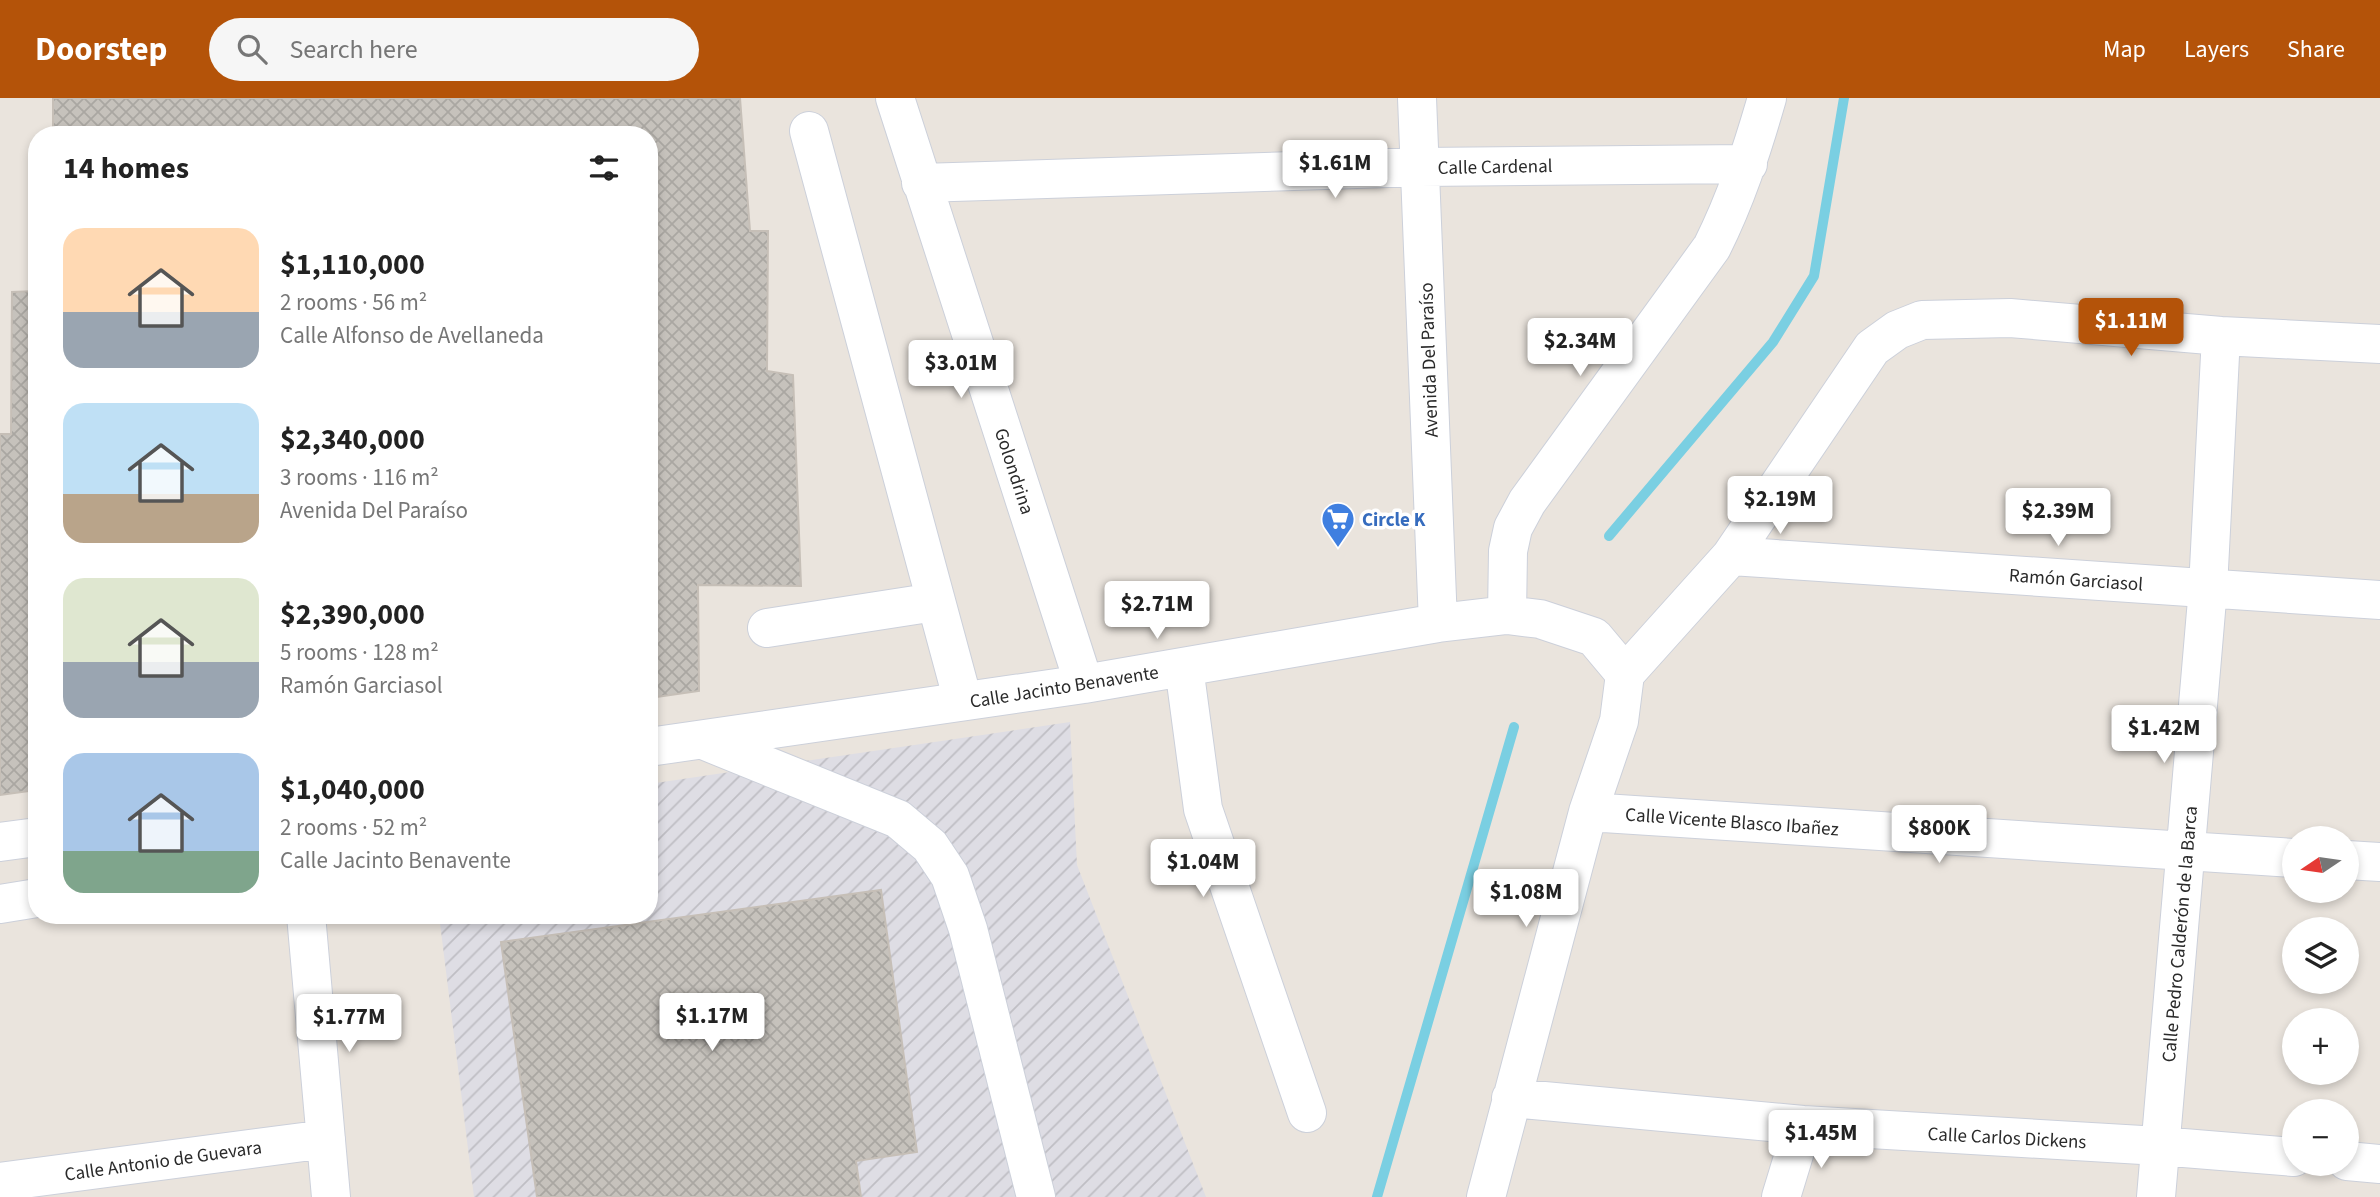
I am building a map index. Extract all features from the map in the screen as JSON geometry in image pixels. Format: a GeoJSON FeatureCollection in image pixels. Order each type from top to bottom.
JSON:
{"type":"FeatureCollection","features":[{"type":"Feature","properties":{"kind":"street","name":"Golondrina"},"geometry":{"type":"LineString","coordinates":[[895,98],[1084,684]]}},
{"type":"Feature","properties":{"kind":"street","name":"Avenida Del Paraíso"},"geometry":{"type":"LineString","coordinates":[[1417,98],[1438,623]]}},
{"type":"Feature","properties":{"kind":"street"},"geometry":{"type":"LineString","coordinates":[[1507,615],[1508,551],[1513,528],[1527,502],[1712,247],[1748,164],[1767,98]]}},
{"type":"Feature","properties":{"kind":"street"},"geometry":{"type":"LineString","coordinates":[[809,131],[963,701]]}},
{"type":"Feature","properties":{"kind":"street","name":"Calle Cardenal"},"geometry":{"type":"LineString","coordinates":[[921,183],[1420,167],[1748,164]]}},
{"type":"Feature","properties":{"kind":"street"},"geometry":{"type":"LineString","coordinates":[[1486,1197],[1588,811],[1619,721],[1625,674],[1731,556],[1872,348],[1897,330],[1922,320],[2010,318],[2221,336],[2380,344]]}},
{"type":"Feature","properties":{"kind":"street","name":"Calle Pedro Calderón de la Barca"},"geometry":{"type":"LineString","coordinates":[[2156,1197],[2208,588],[2221,336]]}},
{"type":"Feature","properties":{"kind":"street","name":"Ramón Garciasol"},"geometry":{"type":"LineString","coordinates":[[1731,556],[2380,600]]}},
{"type":"Feature","properties":{"kind":"street"},"geometry":{"type":"LineString","coordinates":[[767,628],[935,601]]}},
{"type":"Feature","properties":{"kind":"street","name":"Calle Jacinto Benavente"},"geometry":{"type":"LineString","coordinates":[[658,746],[1084,684],[1438,623],[1507,615],[1540,619],[1594,637],[1625,674]]}},
{"type":"Feature","properties":{"kind":"street"},"geometry":{"type":"LineString","coordinates":[[1184,667],[1203,809],[1307,1113]]}},
{"type":"Feature","properties":{"kind":"street"},"geometry":{"type":"LineString","coordinates":[[701,739],[898,819],[930,846],[950,876],[968,929],[1036,1197]]}},
{"type":"Feature","properties":{"kind":"street","name":"Calle Vicente Blasco Ibañez"},"geometry":{"type":"LineString","coordinates":[[1588,811],[2282,857]]}},
{"type":"Feature","properties":{"kind":"street"},"geometry":{"type":"LineString","coordinates":[[0,842],[28,838]]}},
{"type":"Feature","properties":{"kind":"street"},"geometry":{"type":"LineString","coordinates":[[2359,861],[2380,862]]}},
{"type":"Feature","properties":{"kind":"street"},"geometry":{"type":"LineString","coordinates":[[0,904],[28,899]]}},
{"type":"Feature","properties":{"kind":"street"},"geometry":{"type":"LineString","coordinates":[[307,924],[331,1197]]}},
{"type":"Feature","properties":{"kind":"street","name":"Calle Carlos Dickens"},"geometry":{"type":"LineString","coordinates":[[1511,1098],[1803,1125],[2282,1156]]}},
{"type":"Feature","properties":{"kind":"street"},"geometry":{"type":"LineString","coordinates":[[1781,1197],[1803,1125]]}},
{"type":"Feature","properties":{"kind":"street","name":"Calle Antonio de Guevara"},"geometry":{"type":"LineString","coordinates":[[25,1185],[326,1139]]}},
{"type":"Feature","properties":{"kind":"street"},"geometry":{"type":"LineString","coordinates":[[2359,1162],[2380,1164]]}},
{"type":"Feature","properties":{"kind":"shaded area"},"geometry":{"type":"Polygon","coordinates":[[[1070,722],[1077,865],[1206,1197],[474,1197],[440,924],[658,924],[658,783],[1070,722]]]}},
{"type":"Feature","properties":{"kind":"building"},"geometry":{"type":"Polygon","coordinates":[[[53,98],[740,98],[750,231],[768,231],[767,371],[793,375],[801,586],[698,585],[699,691],[658,697],[658,126],[53,126],[53,98]]]}},
{"type":"Feature","properties":{"kind":"building"},"geometry":{"type":"Polygon","coordinates":[[[28,291],[28,791],[0,795],[0,434],[11,434],[12,292],[28,291]]]}},
{"type":"Feature","properties":{"kind":"building"},"geometry":{"type":"Polygon","coordinates":[[[881,890],[917,1152],[856,1161],[861,1197],[537,1197],[501,942],[633,924],[658,924],[658,921],[881,890]]]}},
{"type":"Feature","properties":{"kind":"waterway"},"geometry":{"type":"LineString","coordinates":[[1609,536],[1773,342],[1814,276],[1844,98]]}},
{"type":"Feature","properties":{"kind":"waterway"},"geometry":{"type":"LineString","coordinates":[[1377,1197],[1514,727]]}},
{"type":"Feature","properties":{"kind":"place","name":"Circle K"},"geometry":{"type":"Point","coordinates":[1338,549]}}]}
